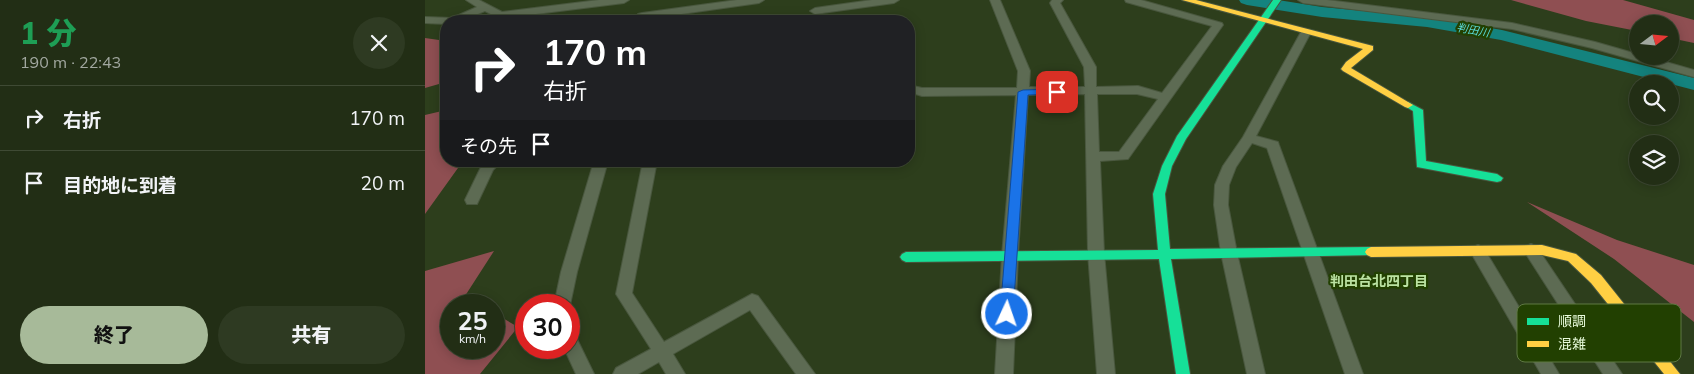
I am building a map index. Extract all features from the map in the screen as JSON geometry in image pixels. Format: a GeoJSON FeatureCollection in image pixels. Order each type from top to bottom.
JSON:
{"type":"FeatureCollection","features":[{"type":"Feature","properties":{"kind":"street"},"geometry":{"type":"LineString","coordinates":[[471,0],[501,15],[624,0]]}},
{"type":"Feature","properties":{"kind":"street"},"geometry":{"type":"LineString","coordinates":[[649,15],[759,0]]}},
{"type":"Feature","properties":{"kind":"street"},"geometry":{"type":"LineString","coordinates":[[815,11],[894,0]]}},
{"type":"Feature","properties":{"kind":"street"},"geometry":{"type":"LineString","coordinates":[[995,0],[1024,71],[1010,255],[1004,374]]}},
{"type":"Feature","properties":{"kind":"street"},"geometry":{"type":"LineString","coordinates":[[1058,0],[1055,3],[1090,67],[1096,254],[1105,374]]}},
{"type":"Feature","properties":{"kind":"street"},"geometry":{"type":"LineString","coordinates":[[1094,156],[1123,156],[1218,25],[1130,0]]}},
{"type":"Feature","properties":{"kind":"street"},"geometry":{"type":"LineString","coordinates":[[1186,0],[1370,48],[1345,69],[1418,110],[1421,164],[1497,178]]}},
{"type":"Feature","properties":{"kind":"street"},"geometry":{"type":"LineString","coordinates":[[1303,0],[1512,26],[1595,45],[1694,74]]}},
{"type":"Feature","properties":{"kind":"street"},"geometry":{"type":"LineString","coordinates":[[1183,374],[1163,254],[1159,194],[1167,166],[1181,138],[1273,5]]}},
{"type":"Feature","properties":{"kind":"street"},"geometry":{"type":"LineString","coordinates":[[468,15],[486,8]]}},
{"type":"Feature","properties":{"kind":"street"},"geometry":{"type":"LineString","coordinates":[[425,20],[440,21]]}},
{"type":"Feature","properties":{"kind":"street"},"geometry":{"type":"LineString","coordinates":[[1255,374],[1229,253],[1221,205],[1222,185],[1230,166],[1249,138],[1307,32]]}},
{"type":"Feature","properties":{"kind":"street"},"geometry":{"type":"LineString","coordinates":[[915,90],[922,92],[1023,92],[1138,90],[1166,98]]}},
{"type":"Feature","properties":{"kind":"street"},"geometry":{"type":"LineString","coordinates":[[1249,138],[1273,145],[1354,374]]}},
{"type":"Feature","properties":{"kind":"street"},"geometry":{"type":"LineString","coordinates":[[472,200],[488,167]]}},
{"type":"Feature","properties":{"kind":"street"},"geometry":{"type":"LineString","coordinates":[[564,294],[599,167]]}},
{"type":"Feature","properties":{"kind":"street"},"geometry":{"type":"LineString","coordinates":[[649,167],[624,294],[663,350],[676,374]]}},
{"type":"Feature","properties":{"kind":"street"},"geometry":{"type":"LineString","coordinates":[[906,257],[1531,250],[1572,257],[1596,279],[1616,304]]}},
{"type":"Feature","properties":{"kind":"street"},"geometry":{"type":"LineString","coordinates":[[1531,250],[1567,304]]}},
{"type":"Feature","properties":{"kind":"street"},"geometry":{"type":"LineString","coordinates":[[1478,251],[1517,318]]}},
{"type":"Feature","properties":{"kind":"street"},"geometry":{"type":"LineString","coordinates":[[622,374],[752,301],[806,374]]}},
{"type":"Feature","properties":{"kind":"street"},"geometry":{"type":"LineString","coordinates":[[578,359],[585,374]]}},
{"type":"Feature","properties":{"kind":"street"},"geometry":{"type":"LineString","coordinates":[[1543,362],[1550,374]]}},
{"type":"Feature","properties":{"kind":"street"},"geometry":{"type":"LineString","coordinates":[[1605,362],[1613,374]]}},
{"type":"Feature","properties":{"kind":"street"},"geometry":{"type":"LineString","coordinates":[[1663,362],[1673,374]]}},
{"type":"Feature","properties":{"kind":"shaded area"},"geometry":{"type":"Polygon","coordinates":[[[1511,0],[1623,0],[1676,15],[1629,15],[1629,29],[1586,21],[1511,0]]]}},
{"type":"Feature","properties":{"kind":"shaded area"},"geometry":{"type":"Polygon","coordinates":[[[1679,16],[1694,20],[1694,43],[1679,40],[1679,16]]]}},
{"type":"Feature","properties":{"kind":"shaded area"},"geometry":{"type":"Polygon","coordinates":[[[425,38],[440,40],[440,84],[425,88],[425,38]]]}},
{"type":"Feature","properties":{"kind":"shaded area"},"geometry":{"type":"Polygon","coordinates":[[[440,111],[440,167],[459,167],[425,214],[425,115],[440,111]]]}},
{"type":"Feature","properties":{"kind":"shaded area"},"geometry":{"type":"Polygon","coordinates":[[[1527,202],[1617,240],[1694,265],[1694,322],[1681,312],[1681,304],[1671,304],[1614,259],[1527,202]]]}},
{"type":"Feature","properties":{"kind":"shaded area"},"geometry":{"type":"Polygon","coordinates":[[[494,251],[466,294],[440,294],[440,359],[492,359],[480,374],[425,374],[425,271],[494,251]]]}},
{"type":"Feature","properties":{"kind":"shaded area"},"geometry":{"type":"Polygon","coordinates":[[[505,319],[515,325],[515,331],[505,343],[505,319]]]}},
{"type":"Feature","properties":{"kind":"waterway","name":"判田川"},"geometry":{"type":"LineString","coordinates":[[1247,0],[1322,12],[1427,22],[1502,35],[1694,84]]}},
{"type":"Feature","properties":{"kind":"traffic: fast"},"geometry":{"type":"LineString","coordinates":[[1183,374],[1164,253],[1159,194],[1167,166],[1181,138],[1277,0]]}},
{"type":"Feature","properties":{"kind":"traffic: fast"},"geometry":{"type":"LineString","coordinates":[[1408,105],[1418,110],[1421,164],[1497,178]]}},
{"type":"Feature","properties":{"kind":"traffic: fast"},"geometry":{"type":"LineString","coordinates":[[906,257],[1371,252]]}},
{"type":"Feature","properties":{"kind":"traffic: slow"},"geometry":{"type":"LineString","coordinates":[[1186,0],[1370,48],[1349,64],[1346,69],[1408,105]]}},
{"type":"Feature","properties":{"kind":"traffic: slow"},"geometry":{"type":"LineString","coordinates":[[1371,252],[1542,250],[1572,257],[1596,279],[1616,304]]}},
{"type":"Feature","properties":{"kind":"traffic: slow"},"geometry":{"type":"LineString","coordinates":[[1663,362],[1673,374]]}},
{"type":"Feature","properties":{"kind":"district","name":"判田台北四丁目"},"geometry":{"type":"Point","coordinates":[1379,281]}},
{"type":"Feature","properties":{"kind":"route"},"geometry":{"type":"LineString","coordinates":[[1007,314],[1023,92],[1057,92]]}}]}
